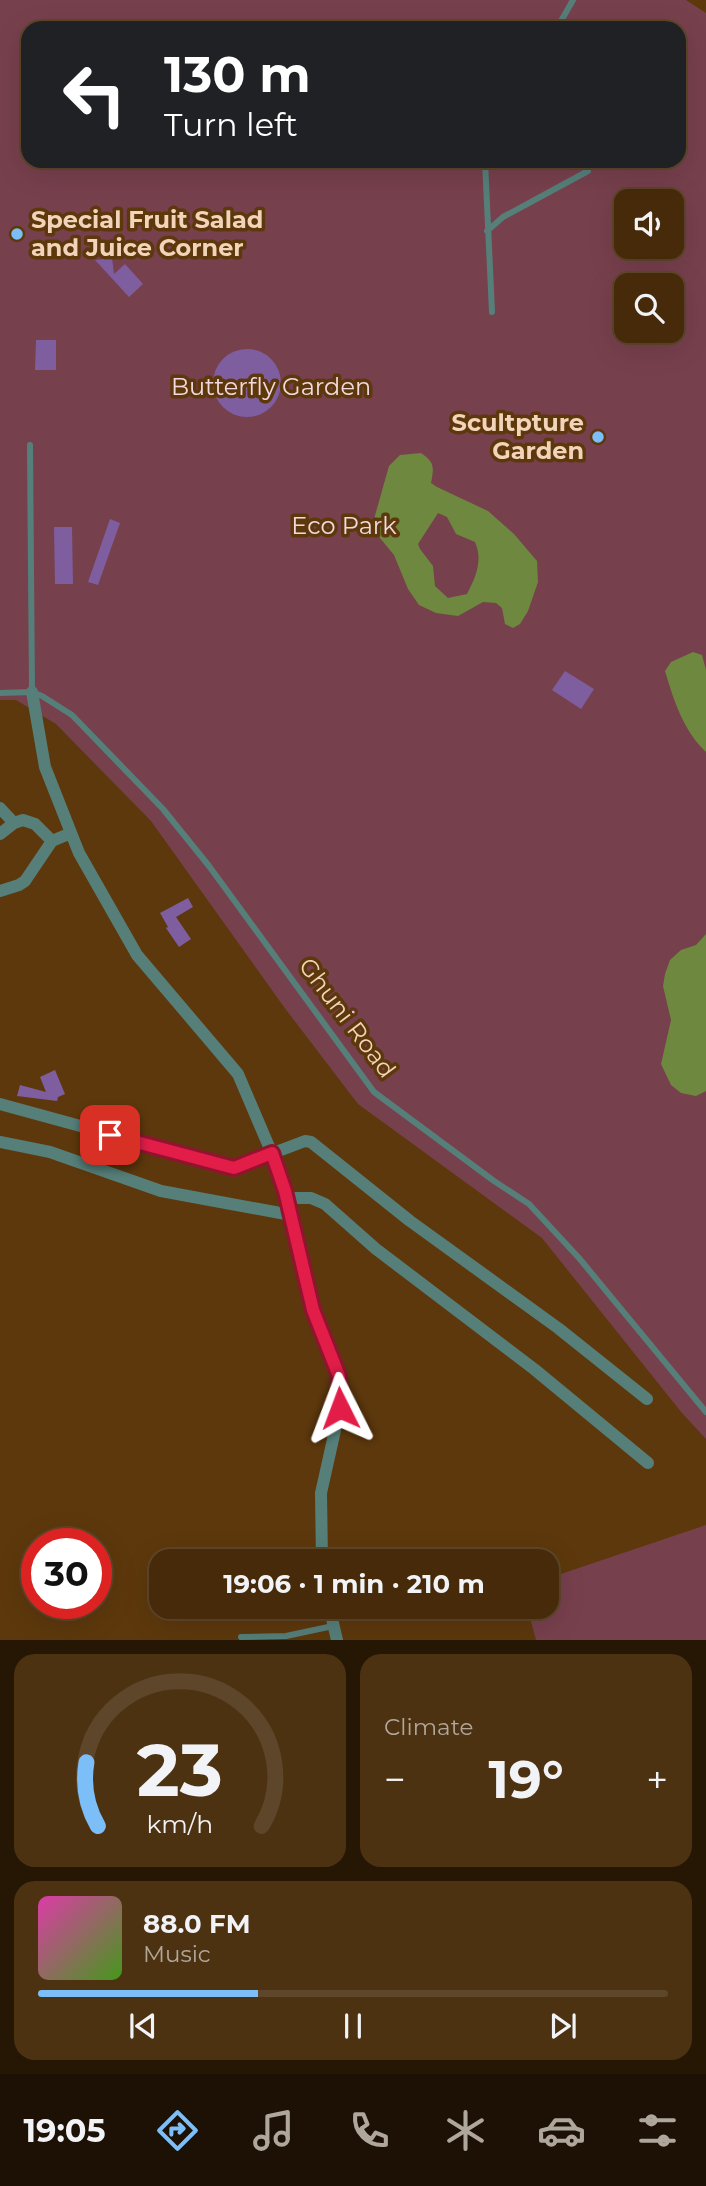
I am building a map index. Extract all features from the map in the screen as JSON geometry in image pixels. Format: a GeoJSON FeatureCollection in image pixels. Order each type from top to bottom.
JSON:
{"type":"FeatureCollection","features":[{"type":"Feature","properties":{"kind":"street"},"geometry":{"type":"LineString","coordinates":[[32,692],[45,767],[79,853],[136,955],[238,1074],[273,1154],[286,1194],[313,1310],[339,1376],[340,1408],[321,1493],[322,1549]]}},
{"type":"Feature","properties":{"kind":"street"},"geometry":{"type":"LineString","coordinates":[[0,808],[14,823]]}},
{"type":"Feature","properties":{"kind":"street"},"geometry":{"type":"LineString","coordinates":[[0,834],[14,823],[23,820],[30,821],[52,841]]}},
{"type":"Feature","properties":{"kind":"street"},"geometry":{"type":"LineString","coordinates":[[0,891],[19,886],[52,841],[71,833]]}},
{"type":"Feature","properties":{"kind":"street"},"geometry":{"type":"LineString","coordinates":[[0,1104],[231,1168],[305,1141],[311,1142],[410,1221],[558,1328],[647,1399]]}},
{"type":"Feature","properties":{"kind":"street"},"geometry":{"type":"LineString","coordinates":[[0,1142],[50,1153],[155,1189],[290,1215]]}},
{"type":"Feature","properties":{"kind":"street"},"geometry":{"type":"LineString","coordinates":[[286,1194],[318,1200],[325,1204],[376,1249],[534,1369],[648,1464]]}},
{"type":"Feature","properties":{"kind":"street"},"geometry":{"type":"LineString","coordinates":[[332,1619],[337,1640]]}},
{"type":"Feature","properties":{"kind":"lane"},"geometry":{"type":"LineString","coordinates":[[561,21],[573,0]]}},
{"type":"Feature","properties":{"kind":"lane"},"geometry":{"type":"LineString","coordinates":[[485,168],[492,312]]}},
{"type":"Feature","properties":{"kind":"lane"},"geometry":{"type":"LineString","coordinates":[[488,231],[503,216],[588,171],[586,168]]}},
{"type":"Feature","properties":{"kind":"lane"},"geometry":{"type":"LineString","coordinates":[[0,693],[32,692],[30,444]]}},
{"type":"Feature","properties":{"kind":"lane","name":"Ghuni Road"},"geometry":{"type":"LineString","coordinates":[[32,692],[72,715],[163,809],[209,866],[374,1092],[529,1204],[579,1258],[706,1412]]}},
{"type":"Feature","properties":{"kind":"lane"},"geometry":{"type":"LineString","coordinates":[[241,1636],[286,1636],[333,1626]]}},
{"type":"Feature","properties":{"kind":"green space","name":"Eco Park"},"geometry":{"type":"Polygon","coordinates":[[[0,0],[686,0],[706,13],[706,1439],[682,1413],[542,1238],[358,1104],[284,1007],[151,821],[56,724],[16,700],[0,700],[0,0]]]}},
{"type":"Feature","properties":{"kind":"green space"},"geometry":{"type":"Polygon","coordinates":[[[706,1525],[706,1640],[536,1640],[530,1619],[559,1619],[559,1575],[706,1525]]]}},
{"type":"Feature","properties":{"kind":"shaded area"},"geometry":{"type":"Polygon","coordinates":[[[421,453],[426,456],[432,466],[431,483],[488,511],[514,534],[537,561],[538,582],[528,611],[520,624],[513,628],[505,624],[502,608],[496,603],[483,602],[458,616],[436,613],[419,605],[408,589],[394,555],[380,538],[374,519],[389,466],[400,455],[421,453]],[[438,513],[418,544],[433,566],[435,586],[448,598],[467,594],[476,575],[478,555],[475,542],[456,534],[447,517],[438,513]]]}},
{"type":"Feature","properties":{"kind":"shaded area"},"geometry":{"type":"Polygon","coordinates":[[[693,652],[702,655],[706,670],[706,752],[685,725],[665,671],[671,662],[693,652]]]}},
{"type":"Feature","properties":{"kind":"shaded area"},"geometry":{"type":"Polygon","coordinates":[[[706,934],[706,1091],[696,1096],[681,1093],[671,1085],[661,1064],[671,1020],[663,986],[670,960],[681,950],[696,945],[706,934]]]}},
{"type":"Feature","properties":{"kind":"building"},"geometry":{"type":"Polygon","coordinates":[[[112,258],[114,274],[125,264],[143,284],[129,297],[95,260],[112,258]]]}},
{"type":"Feature","properties":{"kind":"building"},"geometry":{"type":"Polygon","coordinates":[[[36,340],[56,340],[56,370],[35,370],[36,340]]]}},
{"type":"Feature","properties":{"kind":"building"},"geometry":{"type":"Polygon","coordinates":[[[247,349],[260,352],[271,359],[278,370],[281,383],[278,396],[271,407],[260,414],[247,417],[234,414],[223,407],[216,396],[213,383],[216,370],[223,359],[234,352],[247,349]]]}},
{"type":"Feature","properties":{"kind":"building"},"geometry":{"type":"Polygon","coordinates":[[[110,519],[120,523],[98,585],[88,582],[110,519]]]}},
{"type":"Feature","properties":{"kind":"building"},"geometry":{"type":"Polygon","coordinates":[[[54,527],[72,527],[73,584],[55,584],[54,527]]]}},
{"type":"Feature","properties":{"kind":"building"},"geometry":{"type":"Polygon","coordinates":[[[565,671],[594,689],[581,709],[552,690],[565,671]]]}},
{"type":"Feature","properties":{"kind":"building"},"geometry":{"type":"Polygon","coordinates":[[[188,898],[193,907],[176,917],[191,939],[179,947],[160,913],[188,898]]]}},
{"type":"Feature","properties":{"kind":"building"},"geometry":{"type":"Polygon","coordinates":[[[55,1070],[65,1094],[58,1097],[57,1101],[17,1096],[20,1085],[46,1092],[40,1077],[55,1070]]]}},
{"type":"Feature","properties":{"kind":"place","name":"Special Fruit Salad and Juice Corner"},"geometry":{"type":"Point","coordinates":[17,234]}},
{"type":"Feature","properties":{"kind":"place","name":"Scultpture Garden"},"geometry":{"type":"Point","coordinates":[598,437]}},
{"type":"Feature","properties":{"kind":"route"},"geometry":{"type":"LineString","coordinates":[[110,1135],[234,1168],[272,1153],[285,1191],[313,1310],[339,1376],[340,1408]]}},
{"type":"Feature","properties":{"kind":"park label","name":"Butterfly Garden"},"geometry":{"type":"Point","coordinates":[271,387]}}]}
